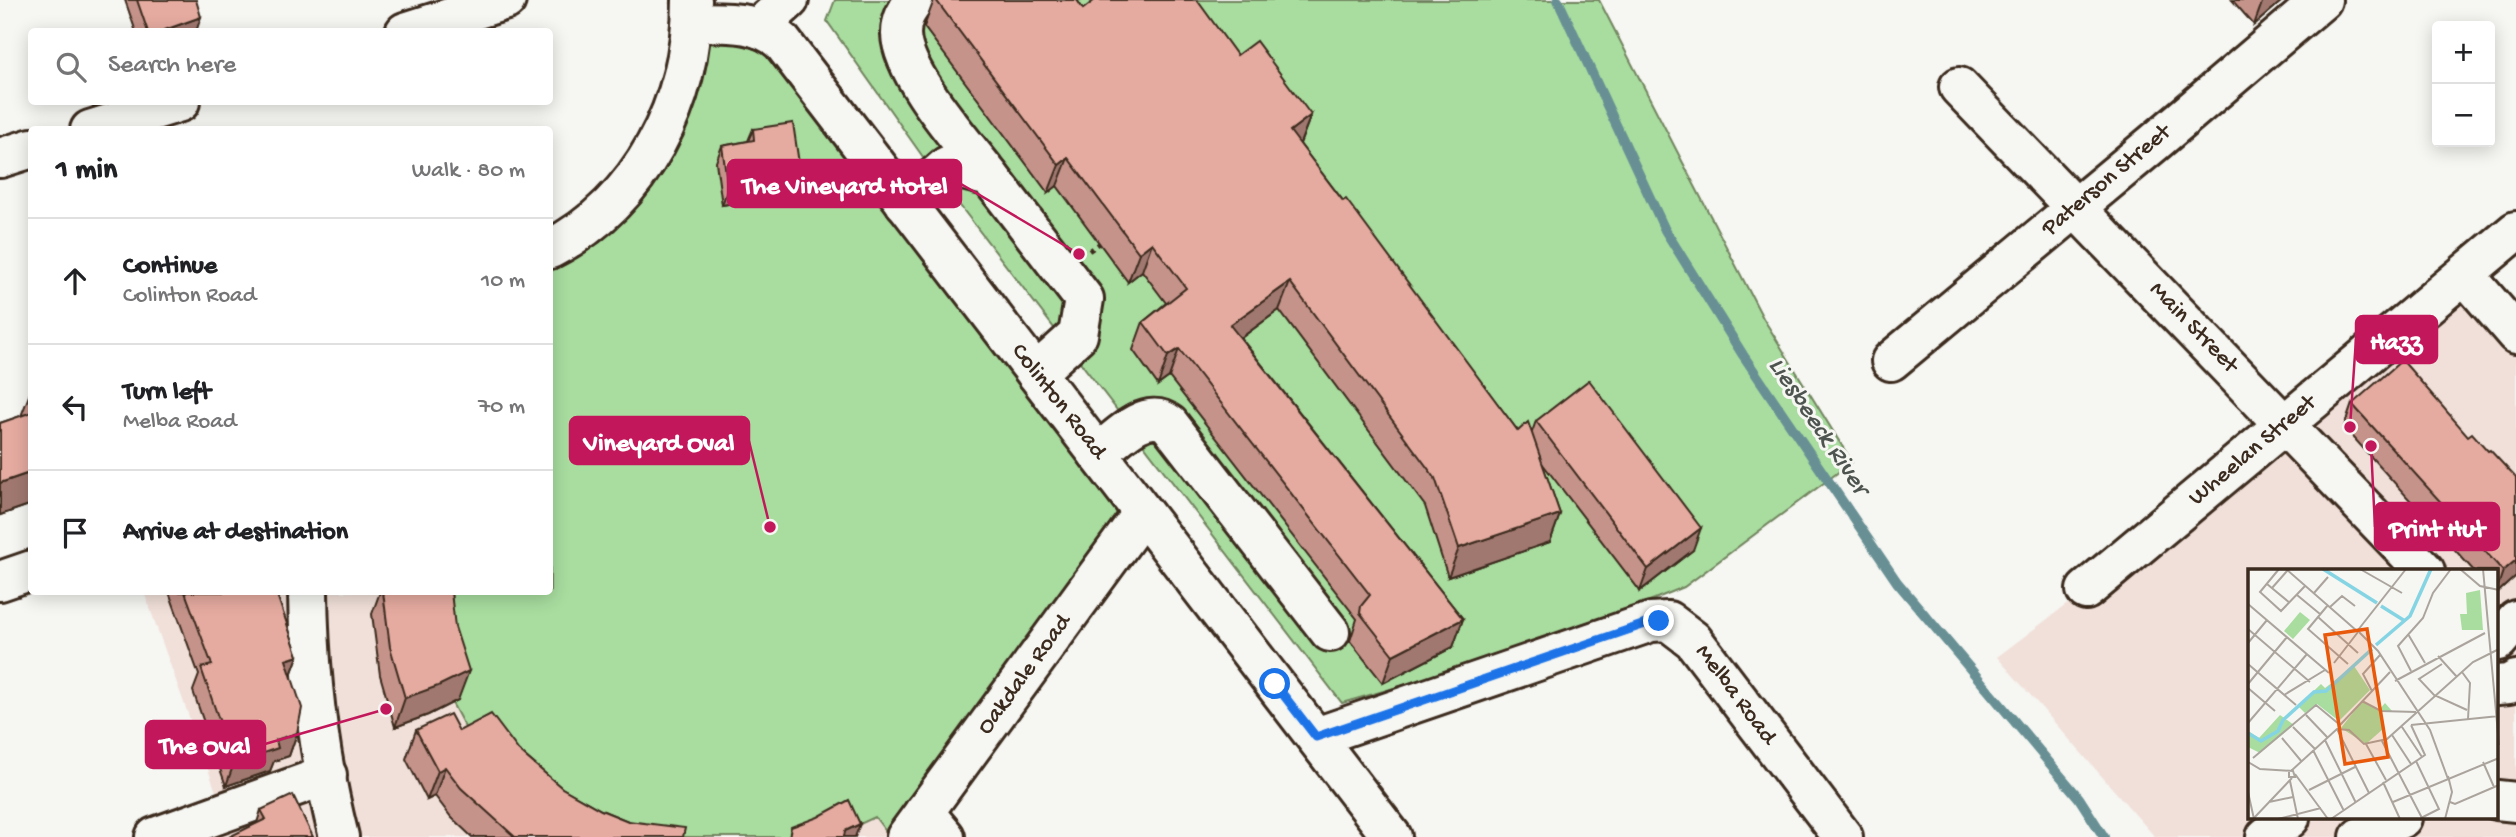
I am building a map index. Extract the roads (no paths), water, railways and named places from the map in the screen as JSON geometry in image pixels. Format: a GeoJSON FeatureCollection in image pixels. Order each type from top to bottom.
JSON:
{"type":"FeatureCollection","features":[{"type":"Feature","properties":{"kind":"street"},"geometry":{"type":"LineString","coordinates":[[418,28],[506,0]]}},
{"type":"Feature","properties":{"kind":"street"},"geometry":{"type":"LineString","coordinates":[[758,28],[789,0]]}},
{"type":"Feature","properties":{"kind":"street"},"geometry":{"type":"LineString","coordinates":[[915,0],[903,15],[902,48],[932,102],[1084,299],[1078,335],[1036,373]]}},
{"type":"Feature","properties":{"kind":"street","name":"Paterson Street"},"geometry":{"type":"LineString","coordinates":[[1891,361],[2322,0]]}},
{"type":"Feature","properties":{"kind":"street"},"geometry":{"type":"LineString","coordinates":[[553,247],[603,213],[651,154],[667,125],[686,70],[692,11]]}},
{"type":"Feature","properties":{"kind":"street","name":"Colinton Road"},"geometry":{"type":"LineString","coordinates":[[692,11],[750,24],[771,33],[782,42],[1392,837]]}},
{"type":"Feature","properties":{"kind":"street","name":"Main Street"},"geometry":{"type":"LineString","coordinates":[[1959,87],[2422,569]]}},
{"type":"Feature","properties":{"kind":"street"},"geometry":{"type":"LineString","coordinates":[[103,126],[170,105]]}},
{"type":"Feature","properties":{"kind":"street"},"geometry":{"type":"LineString","coordinates":[[0,158],[28,149]]}},
{"type":"Feature","properties":{"kind":"street"},"geometry":{"type":"LineString","coordinates":[[905,203],[947,166],[990,177]]}},
{"type":"Feature","properties":{"kind":"street","name":"Wheelan Street"},"geometry":{"type":"LineString","coordinates":[[2086,590],[2516,231]]}},
{"type":"Feature","properties":{"kind":"street"},"geometry":{"type":"LineString","coordinates":[[2465,275],[2516,334]]}},
{"type":"Feature","properties":{"kind":"street"},"geometry":{"type":"LineString","coordinates":[[1098,454],[1136,425],[1152,418],[1162,419],[1169,424],[1330,632]]}},
{"type":"Feature","properties":{"kind":"street","name":"Oakdale Road"},"geometry":{"type":"LineString","coordinates":[[925,829],[1143,513]]}},
{"type":"Feature","properties":{"kind":"street"},"geometry":{"type":"LineString","coordinates":[[0,581],[28,571]]}},
{"type":"Feature","properties":{"kind":"street"},"geometry":{"type":"LineString","coordinates":[[308,595],[313,677],[339,837]]}},
{"type":"Feature","properties":{"kind":"street","name":"Melba Road"},"geometry":{"type":"LineString","coordinates":[[1316,737],[1651,622],[1668,621],[1693,640],[1843,837]]}},
{"type":"Feature","properties":{"kind":"street"},"geometry":{"type":"LineString","coordinates":[[155,837],[327,775]]}},
{"type":"Feature","properties":{"kind":"street"},"geometry":{"type":"LineString","coordinates":[[2498,800],[2516,802]]}},
{"type":"Feature","properties":{"kind":"street"},"geometry":{"type":"LineString","coordinates":[[2266,837],[2287,820]]}},
{"type":"Feature","properties":{"kind":"street"},"geometry":{"type":"LineString","coordinates":[[2360,837],[2398,820]]}},
{"type":"Feature","properties":{"kind":"waterway","name":"Liesbeeck River"},"geometry":{"type":"LineString","coordinates":[[1558,0],[1665,230],[1743,355],[1897,582],[2079,798],[2104,837]]}},
{"type":"Feature","properties":{"kind":"place","name":"The Vineyard Hotel"},"geometry":{"type":"Point","coordinates":[1079,254]}},
{"type":"Feature","properties":{"kind":"place","name":"Hazz"},"geometry":{"type":"Point","coordinates":[2350,427]}},
{"type":"Feature","properties":{"kind":"place","name":"Print Hut"},"geometry":{"type":"Point","coordinates":[2371,446]}},
{"type":"Feature","properties":{"kind":"place","name":"Vineyard Oval"},"geometry":{"type":"Point","coordinates":[770,527]}},
{"type":"Feature","properties":{"kind":"place","name":"The Oval"},"geometry":{"type":"Point","coordinates":[386,709]}}]}
